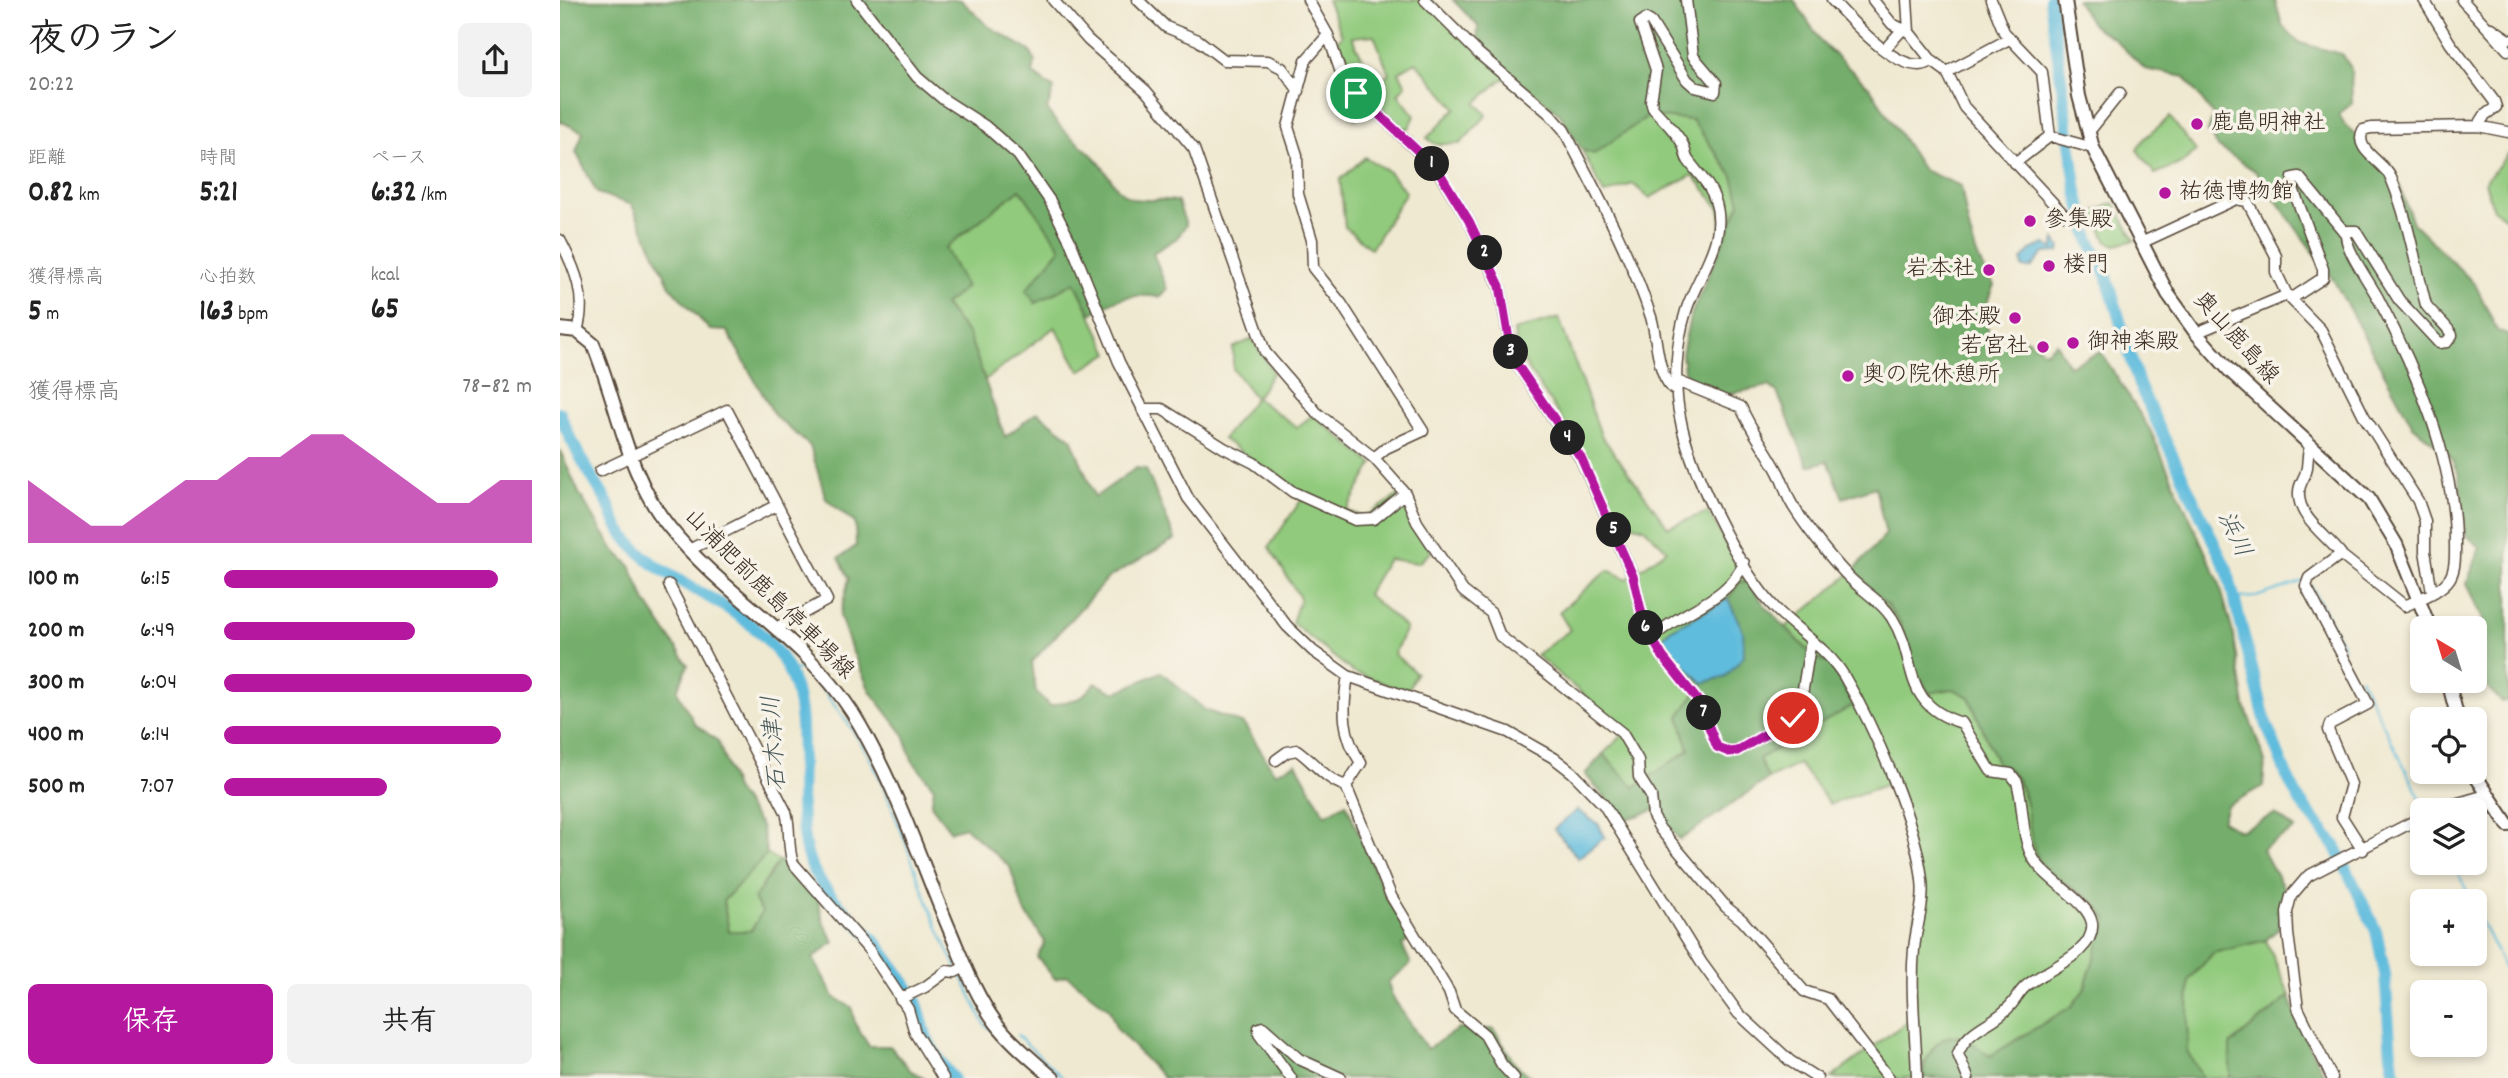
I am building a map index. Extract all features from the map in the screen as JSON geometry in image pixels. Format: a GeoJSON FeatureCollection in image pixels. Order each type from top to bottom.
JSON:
{"type":"FeatureCollection","features":[{"type":"Feature","properties":{"kind":"main road","name":"奥山鹿島線"},"geometry":{"type":"LineString","coordinates":[[2065,0],[2083,138],[2093,148],[2168,294],[2196,333],[2229,370],[2369,499],[2396,544],[2425,616]]}},
{"type":"Feature","properties":{"kind":"main road"},"geometry":{"type":"LineString","coordinates":[[560,329],[577,331]]}},
{"type":"Feature","properties":{"kind":"main road","name":"山浦肥前鹿島停車場線"},"geometry":{"type":"LineString","coordinates":[[577,331],[593,344],[630,456],[653,505],[689,550],[778,628],[832,684],[887,772],[960,969],[996,1023],[1053,1078]]}},
{"type":"Feature","properties":{"kind":"main road"},"geometry":{"type":"LineString","coordinates":[[2480,784],[2508,825]]}},
{"type":"Feature","properties":{"kind":"street"},"geometry":{"type":"LineString","coordinates":[[857,0],[917,77],[943,99],[985,126],[1018,155],[1050,201],[1142,409],[1188,498],[1206,525],[1287,626],[1313,651],[1348,677],[1508,732],[1554,758],[1572,772],[1604,805],[1701,962],[1738,1013],[1790,1061],[1817,1078]]}},
{"type":"Feature","properties":{"kind":"street"},"geometry":{"type":"LineString","coordinates":[[1053,0],[1088,40],[1146,91],[1194,149],[1265,352],[1317,413],[1374,458],[1405,493],[1417,522],[1464,591],[1491,613],[1500,636],[1622,733],[1638,760],[1639,776],[1651,796],[1653,816],[1660,829],[1726,907],[1742,920],[1804,990],[1828,999],[1889,1078]]}},
{"type":"Feature","properties":{"kind":"street"},"geometry":{"type":"LineString","coordinates":[[1138,0],[1166,27],[1198,40],[1224,60],[1268,61],[1282,68],[1299,91]]}},
{"type":"Feature","properties":{"kind":"street"},"geometry":{"type":"LineString","coordinates":[[1308,0],[1328,36],[1340,70],[1356,93],[1438,170],[1469,221],[1500,286],[1512,357],[1581,458],[1633,576],[1645,627],[1699,702],[1717,747],[1729,752],[1737,751],[1793,718],[1799,710],[1811,640]]}},
{"type":"Feature","properties":{"kind":"street"},"geometry":{"type":"LineString","coordinates":[[1425,0],[1478,53],[1550,114],[1564,130],[1639,286],[1651,318],[1665,379],[1677,386],[1741,407],[1752,435],[1778,472],[1794,508],[1844,573],[1884,607],[1894,620],[1912,679],[1929,707],[1941,717],[1962,723],[1991,771],[2011,774],[2017,782],[2032,857],[2088,914],[2092,924],[2090,937],[2082,947],[2025,987],[2009,1007],[1981,1025],[1962,1043],[1958,1054],[1968,1078]]}},
{"type":"Feature","properties":{"kind":"street"},"geometry":{"type":"LineString","coordinates":[[1686,0],[1693,56],[1716,83],[1715,92],[1695,87],[1687,80],[1651,22],[1646,19],[1640,23],[1656,70],[1651,101],[1653,108],[1683,146],[1686,158],[1708,183],[1716,202],[1718,219],[1718,235],[1708,265],[1686,310],[1678,350],[1680,418],[1692,458],[1744,563],[1774,607],[1834,661],[1884,756],[1919,861],[1922,893],[1912,973],[1917,1078]]}},
{"type":"Feature","properties":{"kind":"street"},"geometry":{"type":"LineString","coordinates":[[1832,0],[1885,49],[1909,65],[1923,66],[1932,61]]}},
{"type":"Feature","properties":{"kind":"street"},"geometry":{"type":"LineString","coordinates":[[1873,0],[1932,61],[1947,72],[1964,107],[2064,215]]}},
{"type":"Feature","properties":{"kind":"street"},"geometry":{"type":"LineString","coordinates":[[1885,49],[1905,31],[1907,0]]}},
{"type":"Feature","properties":{"kind":"street"},"geometry":{"type":"LineString","coordinates":[[1992,0],[2009,38],[2042,72],[2054,136]]}},
{"type":"Feature","properties":{"kind":"street"},"geometry":{"type":"LineString","coordinates":[[2424,0],[2451,43],[2494,101],[2496,107],[2485,115],[2478,126]]}},
{"type":"Feature","properties":{"kind":"street"},"geometry":{"type":"LineString","coordinates":[[2462,0],[2508,50]]}},
{"type":"Feature","properties":{"kind":"street"},"geometry":{"type":"LineString","coordinates":[[2485,27],[2495,28],[2508,39]]}},
{"type":"Feature","properties":{"kind":"street"},"geometry":{"type":"LineString","coordinates":[[1328,36],[1306,60],[1288,127],[1297,155],[1298,194],[1312,240],[1313,268],[1341,303],[1423,431],[1387,448],[1374,458]]}},
{"type":"Feature","properties":{"kind":"street"},"geometry":{"type":"LineString","coordinates":[[1947,72],[2009,38]]}},
{"type":"Feature","properties":{"kind":"street"},"geometry":{"type":"LineString","coordinates":[[2015,163],[2054,136],[2083,138],[2120,93]]}},
{"type":"Feature","properties":{"kind":"street"},"geometry":{"type":"LineString","coordinates":[[2346,234],[2348,230],[2356,231],[2372,260],[2414,317],[2437,341],[2448,342],[2452,335],[2449,329],[2437,322],[2426,305],[2390,175],[2361,144],[2360,136],[2362,130],[2371,128],[2478,126],[2508,132]]}},
{"type":"Feature","properties":{"kind":"street"},"geometry":{"type":"LineString","coordinates":[[2196,333],[2287,295],[2294,297],[2323,278],[2323,268],[2292,186],[2293,178],[2304,181],[2346,234],[2348,245],[2380,303],[2430,415],[2450,488],[2455,527],[2453,572],[2445,584],[2419,600],[2403,605],[2341,555],[2302,510],[2299,502],[2299,490],[2306,473],[2307,453],[2311,446]]}},
{"type":"Feature","properties":{"kind":"street"},"geometry":{"type":"LineString","coordinates":[[2141,243],[2236,199],[2247,201],[2276,256],[2276,272],[2287,295],[2321,330],[2364,416],[2418,501],[2425,522],[2425,551],[2432,592]]}},
{"type":"Feature","properties":{"kind":"street"},"geometry":{"type":"LineString","coordinates":[[560,240],[578,282],[582,300],[577,331]]}},
{"type":"Feature","properties":{"kind":"street"},"geometry":{"type":"LineString","coordinates":[[1142,409],[1162,409],[1224,448],[1254,463],[1293,492],[1355,520],[1374,519],[1405,493]]}},
{"type":"Feature","properties":{"kind":"street"},"geometry":{"type":"LineString","coordinates":[[600,471],[727,410],[827,600],[778,628]]}},
{"type":"Feature","properties":{"kind":"street"},"geometry":{"type":"LineString","coordinates":[[689,550],[778,505]]}},
{"type":"Feature","properties":{"kind":"street"},"geometry":{"type":"LineString","coordinates":[[2341,555],[2306,582],[2368,704],[2330,724],[2328,730],[2351,784],[2342,817],[2362,851]]}},
{"type":"Feature","properties":{"kind":"street"},"geometry":{"type":"LineString","coordinates":[[1652,638],[1664,625],[1710,600],[1736,581],[1744,563]]}},
{"type":"Feature","properties":{"kind":"street"},"geometry":{"type":"LineString","coordinates":[[668,585],[786,812],[790,826],[789,853],[793,863],[869,950],[900,999],[930,1060],[943,1078]]}},
{"type":"Feature","properties":{"kind":"street"},"geometry":{"type":"LineString","coordinates":[[1346,786],[1360,763],[1351,750],[1344,727],[1348,677]]}},
{"type":"Feature","properties":{"kind":"street"},"geometry":{"type":"LineString","coordinates":[[1276,760],[1287,752],[1297,750],[1319,765],[1331,781],[1346,786],[1391,896],[1449,992],[1455,1010],[1485,1034],[1502,1065],[1514,1078]]}},
{"type":"Feature","properties":{"kind":"street"},"geometry":{"type":"LineString","coordinates":[[2473,798],[2486,794]]}},
{"type":"Feature","properties":{"kind":"street"},"geometry":{"type":"LineString","coordinates":[[2332,1078],[2298,1008],[2287,912],[2291,896],[2300,882],[2410,824]]}},
{"type":"Feature","properties":{"kind":"street"},"geometry":{"type":"LineString","coordinates":[[900,999],[925,988],[947,971],[960,969]]}},
{"type":"Feature","properties":{"kind":"street"},"geometry":{"type":"LineString","coordinates":[[1291,1078],[1259,1034],[1259,1028],[1264,1027],[1299,1059],[1341,1078]]}},
{"type":"Feature","properties":{"kind":"green space"},"geometry":{"type":"Polygon","coordinates":[[[560,0],[961,0],[988,26],[1030,51],[1035,61],[1033,74],[1054,89],[1047,109],[1052,117],[1097,160],[1121,192],[1131,198],[1178,202],[1186,225],[1177,238],[1153,253],[1167,289],[1160,297],[1124,298],[1091,314],[1075,282],[1036,303],[1026,290],[1061,248],[1020,189],[945,248],[966,287],[944,305],[969,336],[1005,437],[1037,412],[1071,438],[1095,497],[1136,468],[1146,469],[1175,539],[1108,578],[1032,662],[1036,692],[1050,706],[1080,698],[1096,683],[1115,693],[1161,672],[1205,710],[1244,724],[1275,773],[1296,763],[1325,815],[1346,803],[1387,899],[1412,939],[1402,945],[1411,964],[1388,982],[1392,996],[1427,1049],[1458,1029],[1494,1029],[1515,1064],[1533,1078],[1163,1078],[1117,1029],[1109,1009],[1067,975],[1055,979],[1037,957],[1045,942],[1023,908],[1010,867],[965,827],[951,831],[931,805],[934,788],[912,760],[904,735],[870,691],[851,648],[840,616],[849,578],[839,558],[856,546],[855,523],[826,499],[810,446],[775,416],[727,331],[710,330],[671,288],[632,205],[597,193],[576,152],[583,132],[560,121],[560,0]]]}},
{"type":"Feature","properties":{"kind":"green space"},"geometry":{"type":"Polygon","coordinates":[[[1327,0],[1431,0],[1477,43],[1481,51],[1515,77],[1501,80],[1476,103],[1487,115],[1460,144],[1435,144],[1427,138],[1456,108],[1416,62],[1399,72],[1406,85],[1398,94],[1415,116],[1409,128],[1395,132],[1373,111],[1354,119],[1334,100],[1333,85],[1348,73],[1337,41],[1342,36],[1327,0]],[[1374,35],[1352,37],[1375,84],[1389,74],[1374,35]]]}},
{"type":"Feature","properties":{"kind":"green space"},"geometry":{"type":"Polygon","coordinates":[[[1453,0],[1794,0],[1822,43],[1870,88],[1923,170],[1961,186],[1975,251],[1994,285],[1987,302],[1985,317],[1988,331],[1998,346],[2027,339],[2045,352],[2056,343],[2069,366],[2101,352],[2150,430],[2219,582],[2234,637],[2245,706],[2265,762],[2263,786],[2227,806],[2222,821],[2240,831],[2275,814],[2295,829],[2262,849],[2284,889],[2279,928],[2266,940],[2213,953],[2189,980],[2187,1051],[2203,1078],[1923,1078],[1926,1061],[1941,1040],[1957,1036],[1990,1056],[2072,1006],[2084,990],[2107,918],[2086,896],[2046,869],[2032,842],[2023,791],[2018,780],[1998,765],[1969,697],[1954,689],[1929,693],[1912,667],[1901,624],[1887,605],[1852,572],[1886,534],[1875,487],[1843,498],[1828,461],[1808,466],[1777,392],[1769,386],[1724,395],[1691,380],[1684,371],[1682,354],[1690,317],[1740,203],[1733,176],[1692,120],[1648,116],[1594,154],[1582,150],[1559,113],[1481,51],[1477,43],[1478,26],[1453,0]]]}},
{"type":"Feature","properties":{"kind":"green space"},"geometry":{"type":"Polygon","coordinates":[[[2076,0],[2275,0],[2282,25],[2300,43],[2342,54],[2351,68],[2352,103],[2339,114],[2344,124],[2394,170],[2413,223],[2475,284],[2498,332],[2508,334],[2508,701],[2502,702],[2487,687],[2487,616],[2482,616],[2467,583],[2480,547],[2465,534],[2459,475],[2450,456],[2413,426],[2334,281],[2255,171],[2217,146],[2208,132],[2213,115],[2185,77],[2145,69],[2113,38],[2093,26],[2076,0]]]}},
{"type":"Feature","properties":{"kind":"green space"},"geometry":{"type":"Polygon","coordinates":[[[1648,116],[1692,120],[1733,176],[1740,203],[1722,239],[1720,209],[1693,175],[1649,198],[1633,184],[1604,194],[1582,150],[1595,153],[1648,116]]]}},
{"type":"Feature","properties":{"kind":"green space"},"geometry":{"type":"Polygon","coordinates":[[[2170,117],[2196,151],[2182,163],[2155,174],[2137,150],[2145,138],[2170,117]]]}},
{"type":"Feature","properties":{"kind":"green space"},"geometry":{"type":"Polygon","coordinates":[[[2508,154],[2508,220],[2493,209],[2485,182],[2508,154]]]}},
{"type":"Feature","properties":{"kind":"green space"},"geometry":{"type":"Polygon","coordinates":[[[1365,157],[1389,172],[1406,192],[1371,249],[1345,227],[1340,180],[1365,157]]]}},
{"type":"Feature","properties":{"kind":"green space"},"geometry":{"type":"Polygon","coordinates":[[[1020,189],[1061,248],[1036,303],[1075,282],[1109,353],[1080,371],[1055,327],[985,380],[969,336],[944,304],[965,286],[945,248],[1020,189]]]}},
{"type":"Feature","properties":{"kind":"green space"},"geometry":{"type":"Polygon","coordinates":[[[2114,203],[2135,240],[2116,245],[2107,242],[2094,212],[2114,203]]]}},
{"type":"Feature","properties":{"kind":"green space"},"geometry":{"type":"Polygon","coordinates":[[[1559,318],[1601,435],[1668,527],[1708,512],[1748,582],[1741,581],[1728,599],[1670,630],[1662,638],[1697,680],[1703,683],[1679,716],[1689,750],[1633,788],[1603,754],[1627,731],[1536,655],[1570,630],[1559,612],[1608,570],[1627,579],[1667,550],[1644,528],[1618,520],[1583,451],[1517,352],[1514,331],[1559,318]]]}},
{"type":"Feature","properties":{"kind":"green space"},"geometry":{"type":"Polygon","coordinates":[[[1252,339],[1273,372],[1256,398],[1297,427],[1313,415],[1373,464],[1346,511],[1365,517],[1399,495],[1431,552],[1418,563],[1388,559],[1367,594],[1406,628],[1394,654],[1416,673],[1407,692],[1353,672],[1292,623],[1300,598],[1269,547],[1304,496],[1223,439],[1255,398],[1233,369],[1233,348],[1252,339]]]}},
{"type":"Feature","properties":{"kind":"green space"},"geometry":{"type":"Polygon","coordinates":[[[560,450],[579,493],[613,549],[630,565],[646,602],[688,665],[677,691],[695,724],[718,741],[735,789],[761,826],[767,854],[723,901],[729,931],[751,931],[762,912],[754,899],[779,861],[788,861],[818,900],[824,924],[834,942],[813,958],[834,997],[852,1008],[855,1024],[869,1046],[890,1046],[910,1070],[924,1078],[560,1078],[560,450]]]}},
{"type":"Feature","properties":{"kind":"green space"},"geometry":{"type":"Polygon","coordinates":[[[1852,572],[1887,605],[1901,624],[1912,667],[1969,697],[1998,765],[2012,770],[2062,884],[2092,901],[2107,918],[2084,990],[2072,1006],[1990,1056],[1964,1038],[1923,1063],[1923,1078],[1831,1078],[1909,1020],[1911,963],[1919,883],[1891,783],[1830,804],[1799,764],[1768,779],[1758,759],[1853,705],[1830,664],[1814,657],[1786,627],[1852,572]]]}},
{"type":"Feature","properties":{"kind":"green space"},"geometry":{"type":"Polygon","coordinates":[[[1741,581],[1748,582],[1767,608],[1814,657],[1830,664],[1854,705],[1759,759],[1768,779],[1680,840],[1655,810],[1624,820],[1585,774],[1603,754],[1634,787],[1689,750],[1679,716],[1703,683],[1726,676],[1743,631],[1728,599],[1741,581]]]}},
{"type":"Feature","properties":{"kind":"green space"},"geometry":{"type":"Polygon","coordinates":[[[767,854],[779,861],[754,899],[762,912],[751,931],[729,931],[723,901],[767,854]]]}},
{"type":"Feature","properties":{"kind":"green space"},"geometry":{"type":"Polygon","coordinates":[[[2266,940],[2290,996],[2230,1045],[2230,1078],[2199,1077],[2187,1051],[2189,980],[2213,953],[2266,940]]]}},
{"type":"Feature","properties":{"kind":"green space"},"geometry":{"type":"Polygon","coordinates":[[[2290,996],[2298,1024],[2326,1078],[2230,1078],[2230,1045],[2290,996]]]}},
{"type":"Feature","properties":{"kind":"water"},"geometry":{"type":"Polygon","coordinates":[[[2055,240],[2060,247],[2059,252],[2044,253],[2031,268],[2023,268],[2022,260],[2031,250],[2045,244],[2053,249],[2055,240]]]}},
{"type":"Feature","properties":{"kind":"water"},"geometry":{"type":"Polygon","coordinates":[[[1728,599],[1743,631],[1744,656],[1726,676],[1703,683],[1671,653],[1662,638],[1670,630],[1728,599]]]}},
{"type":"Feature","properties":{"kind":"water"},"geometry":{"type":"Polygon","coordinates":[[[1577,810],[1598,824],[1605,837],[1578,858],[1554,829],[1577,810]]]}},
{"type":"Feature","properties":{"kind":"waterway","name":"浜川"},"geometry":{"type":"LineString","coordinates":[[2050,0],[2077,192],[2089,239],[2107,277],[2139,385],[2227,570],[2266,723],[2287,776],[2299,800],[2336,847],[2376,931],[2385,974],[2391,1055],[2396,1078]]}},
{"type":"Feature","properties":{"kind":"waterway","name":"石木津川"},"geometry":{"type":"LineString","coordinates":[[560,413],[575,448],[607,502],[618,527],[630,542],[661,569],[741,617],[778,653],[791,675],[798,699],[803,829],[812,867],[836,901],[875,941],[909,989],[918,1007],[929,1044],[953,1078]]}},
{"type":"Feature","properties":{"kind":"waterway"},"geometry":{"type":"LineString","coordinates":[[2237,598],[2256,597],[2304,581]]}},
{"type":"Feature","properties":{"kind":"waterway"},"geometry":{"type":"LineString","coordinates":[[2311,585],[2344,648]]}},
{"type":"Feature","properties":{"kind":"waterway"},"geometry":{"type":"LineString","coordinates":[[790,671],[802,668],[807,670],[868,755],[886,793],[934,919],[957,968]]}},
{"type":"Feature","properties":{"kind":"waterway"},"geometry":{"type":"LineString","coordinates":[[2360,678],[2420,798]]}},
{"type":"Feature","properties":{"kind":"waterway"},"geometry":{"type":"LineString","coordinates":[[2459,875],[2466,889]]}},
{"type":"Feature","properties":{"kind":"waterway"},"geometry":{"type":"LineString","coordinates":[[2487,933],[2508,975]]}},
{"type":"Feature","properties":{"kind":"waterway"},"geometry":{"type":"LineString","coordinates":[[960,973],[985,1025],[994,1032]]}},
{"type":"Feature","properties":{"kind":"waterway"},"geometry":{"type":"LineString","coordinates":[[1017,1035],[1063,1078]]}},
{"type":"Feature","properties":{"kind":"place","name":"鹿島明神社"},"geometry":{"type":"Point","coordinates":[2197,124]}},
{"type":"Feature","properties":{"kind":"place","name":"祐徳博物館"},"geometry":{"type":"Point","coordinates":[2165,193]}},
{"type":"Feature","properties":{"kind":"place","name":"參集殿"},"geometry":{"type":"Point","coordinates":[2030,221]}},
{"type":"Feature","properties":{"kind":"place","name":"楼門"},"geometry":{"type":"Point","coordinates":[2049,266]}},
{"type":"Feature","properties":{"kind":"place","name":"岩本社"},"geometry":{"type":"Point","coordinates":[1989,270]}},
{"type":"Feature","properties":{"kind":"place","name":"御本殿"},"geometry":{"type":"Point","coordinates":[2015,318]}},
{"type":"Feature","properties":{"kind":"place","name":"御神楽殿"},"geometry":{"type":"Point","coordinates":[2073,343]}},
{"type":"Feature","properties":{"kind":"place","name":"若宮社"},"geometry":{"type":"Point","coordinates":[2043,347]}},
{"type":"Feature","properties":{"kind":"place","name":"奥の院休憩所"},"geometry":{"type":"Point","coordinates":[1848,376]}},
{"type":"Feature","properties":{"kind":"route"},"geometry":{"type":"LineString","coordinates":[[1356,93],[1438,170],[1469,221],[1500,286],[1512,357],[1581,458],[1633,576],[1645,627],[1663,657],[1699,702],[1711,738],[1717,747],[1729,752],[1737,751],[1793,718]]}}]}
